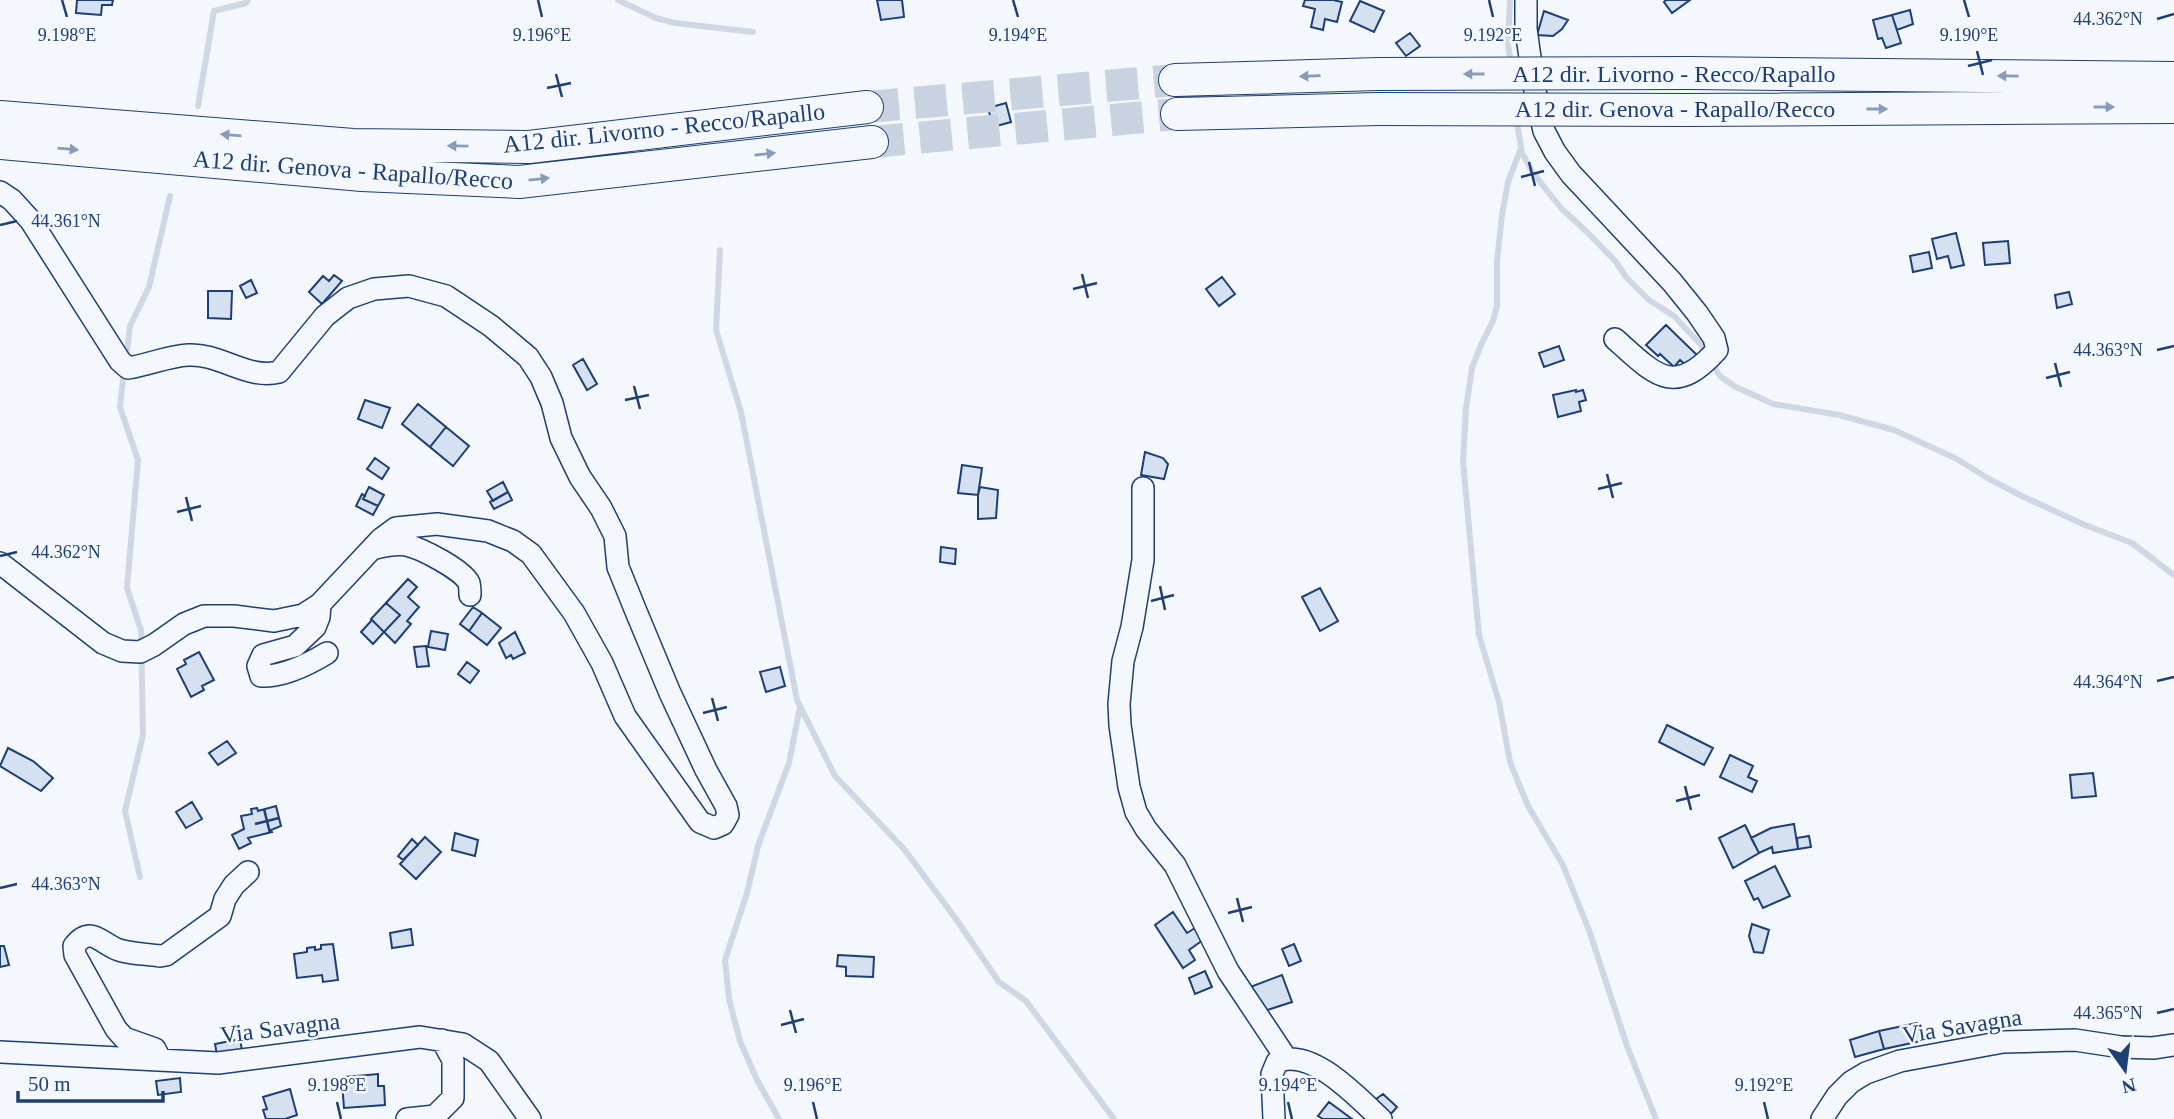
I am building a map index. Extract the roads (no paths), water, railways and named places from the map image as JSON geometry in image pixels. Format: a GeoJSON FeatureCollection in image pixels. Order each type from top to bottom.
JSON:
{"type":"FeatureCollection","features":[{"type":"Feature","properties":{"kind":"highway","name":"A12 dir. Livorno - Recco/Rapallo"},"geometry":{"type":"LineString","coordinates":[[1175,80],[1378,74],[1689,73],[2174,78]]}},
{"type":"Feature","properties":{"kind":"highway","name":"A12 dir. Livorno - Recco/Rapallo"},"geometry":{"type":"LineString","coordinates":[[0,117],[353,145],[529,147],[867,107]]}},
{"type":"Feature","properties":{"kind":"highway","name":"A12 dir. Genova - Rapallo/Recco"},"geometry":{"type":"LineString","coordinates":[[1177,114],[1379,109],[2174,107]]}},
{"type":"Feature","properties":{"kind":"highway","name":"A12 dir. Genova - Rapallo/Recco"},"geometry":{"type":"LineString","coordinates":[[0,143],[362,174],[519,182],[872,142]]}},
{"type":"Feature","properties":{"kind":"street"},"geometry":{"type":"LineString","coordinates":[[1526,0],[1534,86],[1544,131],[1555,152],[1698,313],[1714,338],[1717,350],[1705,362],[1682,377],[1663,378],[1615,339]]}},
{"type":"Feature","properties":{"kind":"street"},"geometry":{"type":"LineString","coordinates":[[0,192],[12,200],[30,221],[120,361],[128,368],[189,355],[217,360],[257,374],[279,372],[325,316],[348,298],[374,289],[409,286],[446,296],[491,326],[528,357],[541,377],[552,403],[561,438],[575,467],[615,536],[618,567],[680,715],[728,815],[723,824],[714,828],[700,822],[625,716],[602,663],[574,613],[531,554],[513,541],[488,531],[437,524],[396,528],[372,549],[320,604],[303,615],[274,621],[234,616],[204,616],[184,624],[140,652],[122,651],[103,643],[0,563]]}},
{"type":"Feature","properties":{"kind":"street"},"geometry":{"type":"LineString","coordinates":[[1143,488],[1143,560],[1132,627],[1123,661],[1119,704],[1119,725],[1129,787],[1136,812],[1175,865],[1228,971],[1286,1058]]}},
{"type":"Feature","properties":{"kind":"street"},"geometry":{"type":"LineString","coordinates":[[372,549],[388,545],[407,545],[444,561],[460,572],[468,583],[470,594]]}},
{"type":"Feature","properties":{"kind":"street"},"geometry":{"type":"LineString","coordinates":[[320,604],[315,627],[296,646],[263,655],[258,666],[261,676],[270,676],[309,664],[327,653]]}},
{"type":"Feature","properties":{"kind":"street"},"geometry":{"type":"LineString","coordinates":[[161,1061],[155,1049],[124,1038],[116,1028],[75,955],[74,946],[80,938],[90,936],[103,940],[118,950],[166,955],[220,916],[225,899],[234,885],[248,872]]}},
{"type":"Feature","properties":{"kind":"street","name":"Via Savagna"},"geometry":{"type":"LineString","coordinates":[[0,1052],[218,1063],[419,1037],[463,1044],[489,1061],[530,1119]]}},
{"type":"Feature","properties":{"kind":"street"},"geometry":{"type":"LineString","coordinates":[[407,1119],[435,1116],[453,1098],[453,1060],[442,1040]]}},
{"type":"Feature","properties":{"kind":"street","name":"Via Savagna"},"geometry":{"type":"LineString","coordinates":[[1822,1119],[1837,1096],[1851,1082],[1866,1073],[1900,1061],[2003,1042],[2075,1040],[2121,1047],[2153,1048],[2174,1045]]}},
{"type":"Feature","properties":{"kind":"street"},"geometry":{"type":"LineString","coordinates":[[1274,1119],[1272,1074],[1278,1062],[1286,1058],[1308,1062],[1320,1068],[1345,1086],[1381,1119]]}},
{"type":"Feature","properties":{"kind":"waterway"},"geometry":{"type":"LineString","coordinates":[[198,106],[214,11],[246,3],[248,0]]}},
{"type":"Feature","properties":{"kind":"waterway"},"geometry":{"type":"LineString","coordinates":[[618,0],[656,18],[675,23],[753,32]]}},
{"type":"Feature","properties":{"kind":"waterway"},"geometry":{"type":"LineString","coordinates":[[1510,0],[1508,45],[1511,64]]}},
{"type":"Feature","properties":{"kind":"waterway"},"geometry":{"type":"LineString","coordinates":[[1516,117],[1522,153],[1533,173],[1561,208],[1616,262],[1626,277],[1649,300],[1674,316],[1706,353]]}},
{"type":"Feature","properties":{"kind":"waterway"},"geometry":{"type":"LineString","coordinates":[[1521,148],[1508,182],[1502,215],[1497,261],[1497,306],[1472,368],[1466,408],[1463,462],[1479,635],[1499,702],[1510,762],[1528,806],[1563,865],[1590,933],[1627,1046],[1656,1119]]}},
{"type":"Feature","properties":{"kind":"waterway"},"geometry":{"type":"LineString","coordinates":[[126,360],[130,326],[149,287],[170,196]]}},
{"type":"Feature","properties":{"kind":"waterway"},"geometry":{"type":"LineString","coordinates":[[720,250],[716,330],[741,412],[797,700],[835,776],[904,849],[999,982],[1026,1001],[1114,1119]]}},
{"type":"Feature","properties":{"kind":"waterway"},"geometry":{"type":"LineString","coordinates":[[1711,363],[1720,376],[1734,386],[1773,404],[1839,415],[1894,430],[1955,458],[2024,497],[2132,543],[2174,575]]}},
{"type":"Feature","properties":{"kind":"waterway"},"geometry":{"type":"LineString","coordinates":[[124,371],[120,407],[138,460],[127,588],[141,630],[143,735],[125,811],[140,877]]}},
{"type":"Feature","properties":{"kind":"waterway"},"geometry":{"type":"LineString","coordinates":[[779,1119],[757,1080],[740,1041],[729,999],[725,960],[747,893],[758,846],[789,763],[800,707]]}},
{"type":"Feature","properties":{"kind":"tunnel"},"geometry":{"type":"LineString","coordinates":[[867,107],[1175,80]]}},
{"type":"Feature","properties":{"kind":"tunnel"},"geometry":{"type":"LineString","coordinates":[[872,142],[1177,114]]}}]}
